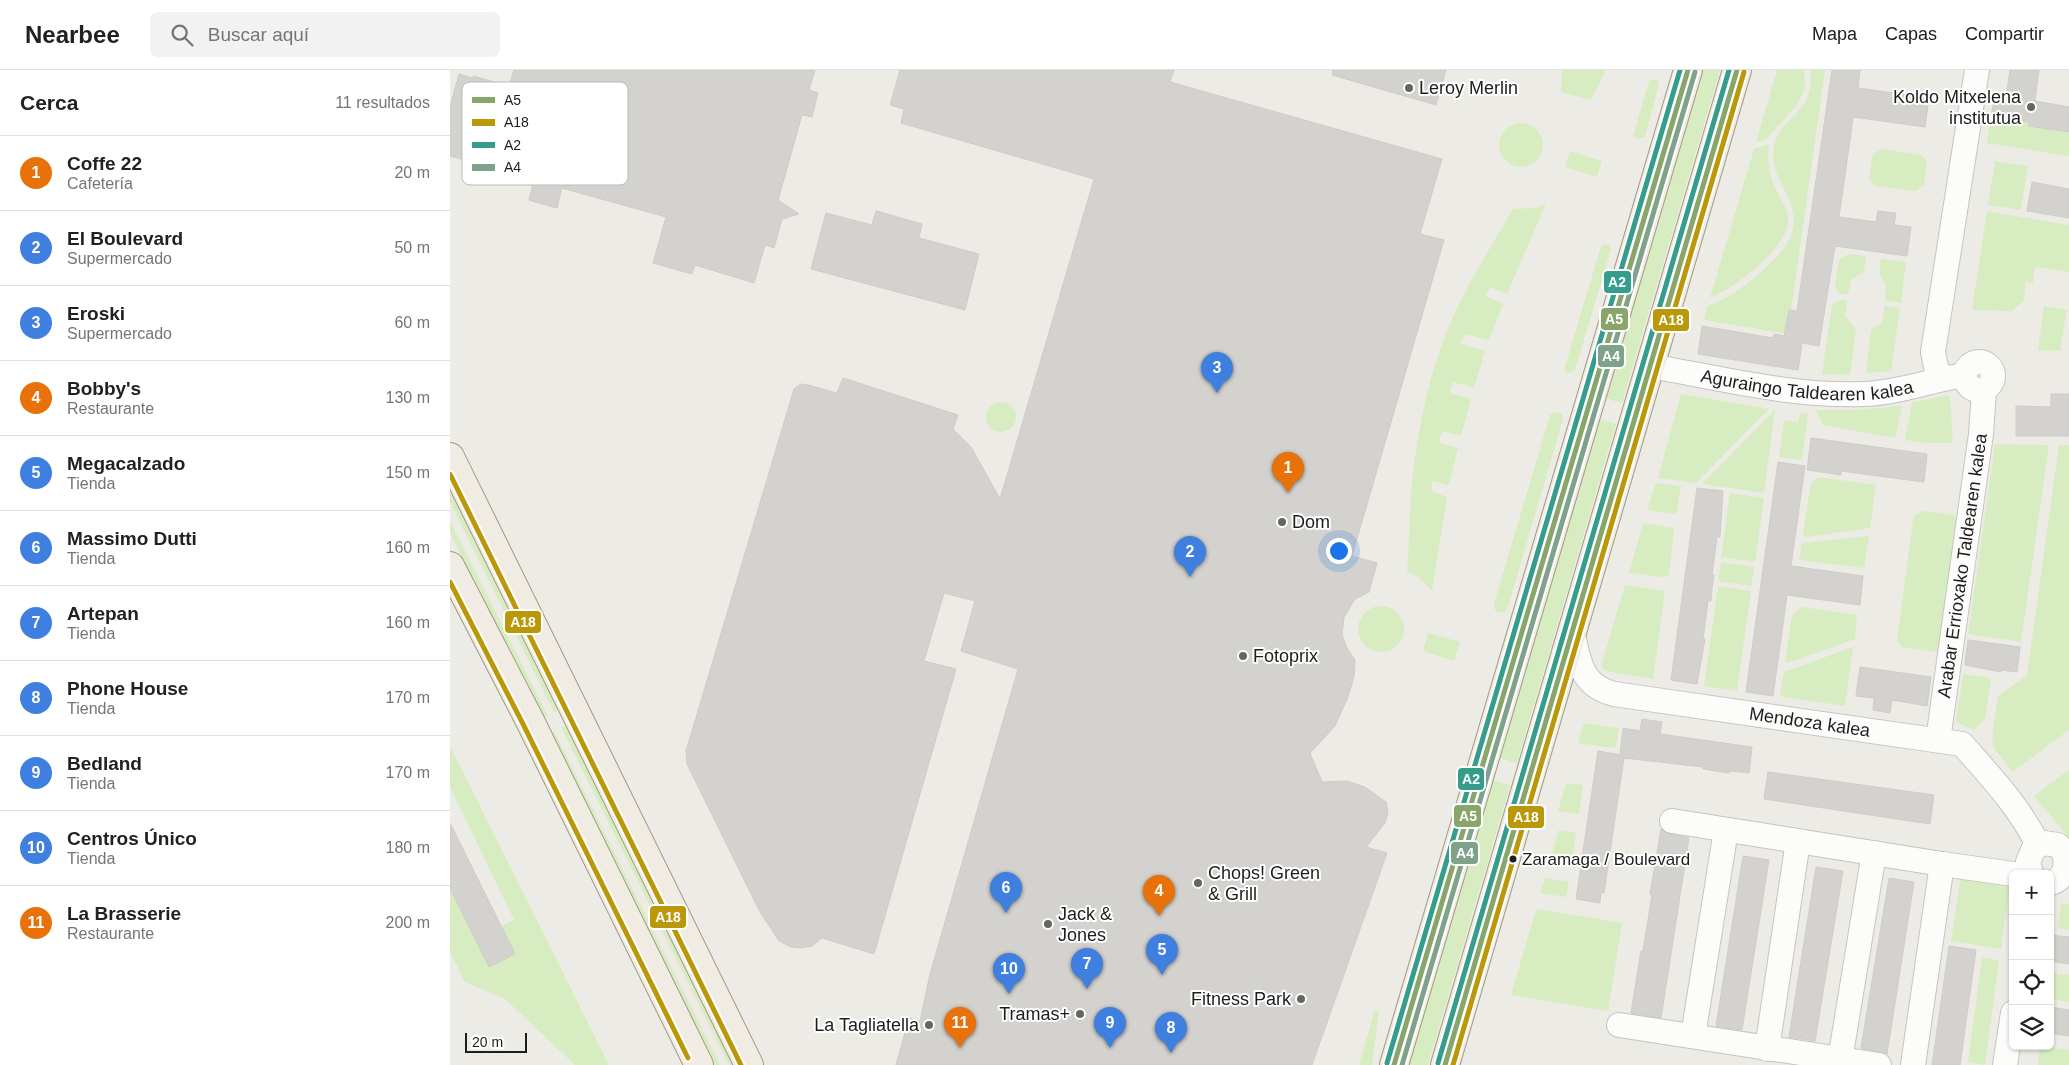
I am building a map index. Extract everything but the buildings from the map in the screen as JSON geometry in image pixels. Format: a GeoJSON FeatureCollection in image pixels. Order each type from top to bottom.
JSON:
{"type":"FeatureCollection","features":[{"type":"Feature","properties":{"kind":"main road"},"geometry":{"type":"LineString","coordinates":[[1394,1065],[1688,70]]}},
{"type":"Feature","properties":{"kind":"main road"},"geometry":{"type":"LineString","coordinates":[[1444,1065],[1737,70]]}},
{"type":"Feature","properties":{"kind":"main road"},"geometry":{"type":"LineString","coordinates":[[450,457],[749,1065]]}},
{"type":"Feature","properties":{"kind":"main road"},"geometry":{"type":"LineString","coordinates":[[450,566],[530,721],[699,1065]]}},
{"type":"Feature","properties":{"kind":"street"},"geometry":{"type":"LineString","coordinates":[[1953,377],[1936,367],[1933,352],[1977,70]]}},
{"type":"Feature","properties":{"kind":"street","name":"Arabar Errioxako Taldearen kalea"},"geometry":{"type":"LineString","coordinates":[[1938,740],[1981,434],[1984,390],[1990,386],[1994,379],[1990,366],[1984,362],[1977,361],[1971,363],[1966,369],[1953,377]]}},
{"type":"Feature","properties":{"kind":"street","name":"Aguraingo Taldearen kalea"},"geometry":{"type":"LineString","coordinates":[[1650,366],[1798,391],[1833,394],[1884,392],[1953,377]]}},
{"type":"Feature","properties":{"kind":"street","name":"Mendoza kalea"},"geometry":{"type":"LineString","coordinates":[[1572,631],[1583,672],[1590,682],[1601,691],[1962,744],[2012,801],[2028,824],[2038,845]]}},
{"type":"Feature","properties":{"kind":"street"},"geometry":{"type":"LineString","coordinates":[[1672,820],[1942,864],[2009,872]]}},
{"type":"Feature","properties":{"kind":"street"},"geometry":{"type":"LineString","coordinates":[[1693,1036],[1726,830]]}},
{"type":"Feature","properties":{"kind":"street"},"geometry":{"type":"LineString","coordinates":[[1767,1048],[1798,841]]}},
{"type":"Feature","properties":{"kind":"street"},"geometry":{"type":"LineString","coordinates":[[2036,870],[2028,857],[2038,845],[2052,842],[2063,849],[2068,862],[2050,870]]}},
{"type":"Feature","properties":{"kind":"street"},"geometry":{"type":"LineString","coordinates":[[1840,1060],[1874,853]]}},
{"type":"Feature","properties":{"kind":"street"},"geometry":{"type":"LineString","coordinates":[[1913,1065],[1942,864]]}},
{"type":"Feature","properties":{"kind":"street"},"geometry":{"type":"LineString","coordinates":[[1619,1025],[1879,1065]]}},
{"type":"Feature","properties":{"kind":"street"},"geometry":{"type":"LineString","coordinates":[[2006,1065],[2009,1043]]}},
{"type":"Feature","properties":{"kind":"green space"},"geometry":{"type":"Polygon","coordinates":[[[1562,70],[1606,70],[1591,100],[1561,92],[1562,70]]]}},
{"type":"Feature","properties":{"kind":"green space"},"geometry":{"type":"Polygon","coordinates":[[[1701,70],[1720,70],[1622,403],[1604,398],[1701,70]]]}},
{"type":"Feature","properties":{"kind":"green space"},"geometry":{"type":"Polygon","coordinates":[[[1777,70],[1804,70],[1805,87],[1798,104],[1769,136],[1762,141],[1756,142],[1777,70]]]}},
{"type":"Feature","properties":{"kind":"green space"},"geometry":{"type":"Polygon","coordinates":[[[1810,70],[1825,70],[1791,311],[1789,310],[1788,334],[1704,320],[1707,306],[1729,296],[1753,279],[1775,259],[1790,237],[1794,217],[1788,197],[1774,166],[1774,146],[1783,127],[1803,105],[1808,96],[1810,70]]]}},
{"type":"Feature","properties":{"kind":"green space"},"geometry":{"type":"Polygon","coordinates":[[[1652,79],[1657,80],[1659,84],[1645,137],[1637,139],[1633,136],[1649,81],[1652,79]]]}},
{"type":"Feature","properties":{"kind":"green space"},"geometry":{"type":"Polygon","coordinates":[[[1991,116],[2029,122],[2029,126],[2069,132],[2069,156],[1987,143],[1991,116]]]}},
{"type":"Feature","properties":{"kind":"green space"},"geometry":{"type":"Polygon","coordinates":[[[1525,123],[1537,129],[1542,136],[1542,154],[1537,161],[1530,166],[1517,167],[1509,164],[1502,157],[1499,141],[1502,133],[1509,126],[1525,123]]]}},
{"type":"Feature","properties":{"kind":"green space"},"geometry":{"type":"Polygon","coordinates":[[[1769,144],[1770,175],[1788,216],[1786,231],[1770,255],[1758,266],[1732,286],[1710,298],[1754,149],[1769,144]]]}},
{"type":"Feature","properties":{"kind":"green space"},"geometry":{"type":"Polygon","coordinates":[[[1881,149],[1921,155],[1927,162],[1924,185],[1916,191],[1875,186],[1869,178],[1873,154],[1881,149]]]}},
{"type":"Feature","properties":{"kind":"green space"},"geometry":{"type":"Polygon","coordinates":[[[1570,151],[1602,161],[1597,177],[1565,167],[1570,151]]]}},
{"type":"Feature","properties":{"kind":"green space"},"geometry":{"type":"Polygon","coordinates":[[[1995,161],[2028,166],[2021,210],[1988,205],[1995,161]]]}},
{"type":"Feature","properties":{"kind":"green space"},"geometry":{"type":"Polygon","coordinates":[[[1546,204],[1507,294],[1490,287],[1486,296],[1503,304],[1489,340],[1465,334],[1461,344],[1485,351],[1474,388],[1453,382],[1450,393],[1471,399],[1461,436],[1442,431],[1439,443],[1458,448],[1449,485],[1432,481],[1431,491],[1447,497],[1432,591],[1422,580],[1407,571],[1414,465],[1419,431],[1431,379],[1442,345],[1462,298],[1513,209],[1533,208],[1546,204]]]}},
{"type":"Feature","properties":{"kind":"green space"},"geometry":{"type":"Polygon","coordinates":[[[1987,211],[2069,225],[2069,272],[2035,267],[2033,283],[2026,282],[2024,301],[2012,311],[1972,310],[1987,211]]]}},
{"type":"Feature","properties":{"kind":"green space"},"geometry":{"type":"Polygon","coordinates":[[[1604,244],[1609,245],[1611,249],[1575,370],[1568,373],[1564,370],[1601,246],[1604,244]]]}},
{"type":"Feature","properties":{"kind":"green space"},"geometry":{"type":"Polygon","coordinates":[[[1849,254],[1866,256],[1864,272],[1851,280],[1848,294],[1840,294],[1835,287],[1839,260],[1849,254]]]}},
{"type":"Feature","properties":{"kind":"green space"},"geometry":{"type":"Polygon","coordinates":[[[1881,259],[1906,262],[1901,303],[1885,300],[1886,285],[1879,274],[1881,259]]]}},
{"type":"Feature","properties":{"kind":"green space"},"geometry":{"type":"Polygon","coordinates":[[[1839,300],[1847,301],[1845,316],[1856,329],[1850,375],[1822,374],[1832,305],[1839,300]]]}},
{"type":"Feature","properties":{"kind":"green space"},"geometry":{"type":"Polygon","coordinates":[[[1885,306],[1900,308],[1891,371],[1866,373],[1871,330],[1882,322],[1885,306]]]}},
{"type":"Feature","properties":{"kind":"green space"},"geometry":{"type":"Polygon","coordinates":[[[2044,306],[2067,310],[2060,351],[2038,350],[2044,306]]]}},
{"type":"Feature","properties":{"kind":"green space"},"geometry":{"type":"Polygon","coordinates":[[[1681,394],[1769,409],[1696,483],[1658,478],[1681,394]]]}},
{"type":"Feature","properties":{"kind":"green space"},"geometry":{"type":"Polygon","coordinates":[[[1947,395],[1950,397],[1953,443],[1928,443],[1905,440],[1912,403],[1947,395]]]}},
{"type":"Feature","properties":{"kind":"green space"},"geometry":{"type":"Polygon","coordinates":[[[1001,402],[1012,406],[1016,417],[1012,428],[1001,432],[990,428],[986,417],[990,406],[1001,402]]]}},
{"type":"Feature","properties":{"kind":"green space"},"geometry":{"type":"Polygon","coordinates":[[[1902,406],[1895,438],[1823,425],[1816,411],[1854,410],[1902,406]]]}},
{"type":"Feature","properties":{"kind":"green space"},"geometry":{"type":"Polygon","coordinates":[[[1775,410],[1764,493],[1702,484],[1775,410]]]}},
{"type":"Feature","properties":{"kind":"green space"},"geometry":{"type":"Polygon","coordinates":[[[1558,412],[1562,414],[1563,419],[1508,607],[1504,612],[1499,613],[1495,610],[1494,604],[1550,415],[1558,412]]]}},
{"type":"Feature","properties":{"kind":"green space"},"geometry":{"type":"Polygon","coordinates":[[[1800,413],[1808,414],[1802,460],[1779,457],[1784,420],[1798,422],[1800,413]]]}},
{"type":"Feature","properties":{"kind":"green space"},"geometry":{"type":"Polygon","coordinates":[[[1598,419],[1616,424],[1517,763],[1499,758],[1598,419]]]}},
{"type":"Feature","properties":{"kind":"green space"},"geometry":{"type":"Polygon","coordinates":[[[1995,444],[2049,445],[2021,642],[1968,634],[1995,444]]]}},
{"type":"Feature","properties":{"kind":"green space"},"geometry":{"type":"Polygon","coordinates":[[[2059,445],[2069,445],[2069,730],[2013,772],[1994,749],[1992,737],[1998,696],[2027,675],[2059,445]]]}},
{"type":"Feature","properties":{"kind":"green space"},"geometry":{"type":"Polygon","coordinates":[[[1819,477],[1876,485],[1870,528],[1806,537],[1803,533],[1811,483],[1819,477]]]}},
{"type":"Feature","properties":{"kind":"green space"},"geometry":{"type":"Polygon","coordinates":[[[1656,483],[1681,486],[1677,511],[1673,514],[1647,510],[1656,483]]]}},
{"type":"Feature","properties":{"kind":"green space"},"geometry":{"type":"Polygon","coordinates":[[[450,491],[559,710],[554,712],[450,502],[450,491]]]}},
{"type":"Feature","properties":{"kind":"green space"},"geometry":{"type":"Polygon","coordinates":[[[1730,493],[1764,498],[1755,562],[1721,557],[1730,493]]]}},
{"type":"Feature","properties":{"kind":"green space"},"geometry":{"type":"Polygon","coordinates":[[[1923,511],[1954,515],[1959,523],[1940,650],[1936,652],[1902,647],[1897,640],[1914,516],[1923,511]]]}},
{"type":"Feature","properties":{"kind":"green space"},"geometry":{"type":"Polygon","coordinates":[[[450,521],[548,716],[543,718],[450,533],[450,521]]]}},
{"type":"Feature","properties":{"kind":"green space"},"geometry":{"type":"Polygon","coordinates":[[[1643,523],[1674,528],[1669,575],[1664,577],[1629,573],[1643,523]]]}},
{"type":"Feature","properties":{"kind":"green space"},"geometry":{"type":"Polygon","coordinates":[[[1869,536],[1864,568],[1799,560],[1802,543],[1869,536]]]}},
{"type":"Feature","properties":{"kind":"green space"},"geometry":{"type":"Polygon","coordinates":[[[1721,562],[1754,567],[1751,586],[1718,581],[1721,562]]]}},
{"type":"Feature","properties":{"kind":"green space"},"geometry":{"type":"Polygon","coordinates":[[[1625,585],[1665,591],[1653,679],[1605,671],[1601,666],[1625,585]]]}},
{"type":"Feature","properties":{"kind":"green space"},"geometry":{"type":"Polygon","coordinates":[[[1718,586],[1751,591],[1737,691],[1704,686],[1718,586]]]}},
{"type":"Feature","properties":{"kind":"green space"},"geometry":{"type":"Polygon","coordinates":[[[1386,606],[1398,612],[1403,620],[1403,638],[1398,646],[1390,651],[1376,652],[1364,646],[1359,638],[1358,624],[1364,612],[1372,607],[1386,606]]]}},
{"type":"Feature","properties":{"kind":"green space"},"geometry":{"type":"Polygon","coordinates":[[[1802,607],[1857,615],[1855,639],[1788,663],[1785,661],[1792,615],[1802,607]]]}},
{"type":"Feature","properties":{"kind":"green space"},"geometry":{"type":"Polygon","coordinates":[[[1428,633],[1460,642],[1454,661],[1423,651],[1428,633]]]}},
{"type":"Feature","properties":{"kind":"green space"},"geometry":{"type":"Polygon","coordinates":[[[1853,647],[1845,706],[1780,695],[1784,672],[1853,647]]]}},
{"type":"Feature","properties":{"kind":"green space"},"geometry":{"type":"Polygon","coordinates":[[[1963,674],[1991,678],[1985,718],[1974,730],[1956,722],[1963,674]]]}},
{"type":"Feature","properties":{"kind":"green space"},"geometry":{"type":"Polygon","coordinates":[[[1584,723],[1619,728],[1616,746],[1612,748],[1578,743],[1584,723]]]}},
{"type":"Feature","properties":{"kind":"green space"},"geometry":{"type":"Polygon","coordinates":[[[566,726],[735,1065],[729,1065],[561,727],[566,726]]]}},
{"type":"Feature","properties":{"kind":"green space"},"geometry":{"type":"Polygon","coordinates":[[[554,731],[720,1065],[715,1065],[550,733],[554,731]]]}},
{"type":"Feature","properties":{"kind":"green space"},"geometry":{"type":"Polygon","coordinates":[[[450,746],[609,1065],[575,1065],[505,999],[465,982],[450,952],[450,888],[501,926],[514,920],[450,787],[450,746]]]}},
{"type":"Feature","properties":{"kind":"green space"},"geometry":{"type":"Polygon","coordinates":[[[2069,770],[2069,837],[2034,796],[2069,770]]]}},
{"type":"Feature","properties":{"kind":"green space"},"geometry":{"type":"Polygon","coordinates":[[[1492,780],[1510,785],[1428,1065],[1408,1065],[1492,780]]]}},
{"type":"Feature","properties":{"kind":"green space"},"geometry":{"type":"Polygon","coordinates":[[[1566,783],[1583,785],[1579,814],[1558,811],[1566,783]]]}},
{"type":"Feature","properties":{"kind":"green space"},"geometry":{"type":"Polygon","coordinates":[[[1559,830],[1576,833],[1571,863],[1550,860],[1559,830]]]}},
{"type":"Feature","properties":{"kind":"green space"},"geometry":{"type":"Polygon","coordinates":[[[1961,877],[2009,884],[2001,949],[1951,941],[1961,877]]]}},
{"type":"Feature","properties":{"kind":"green space"},"geometry":{"type":"Polygon","coordinates":[[[1545,878],[1569,882],[1566,897],[1540,893],[1545,878]]]}},
{"type":"Feature","properties":{"kind":"green space"},"geometry":{"type":"Polygon","coordinates":[[[2061,903],[2069,904],[2069,930],[2058,928],[2061,903]]]}},
{"type":"Feature","properties":{"kind":"green space"},"geometry":{"type":"Polygon","coordinates":[[[1536,909],[1622,923],[1608,1011],[1511,995],[1536,909]]]}},
{"type":"Feature","properties":{"kind":"green space"},"geometry":{"type":"Polygon","coordinates":[[[1982,958],[1999,960],[1985,1065],[1968,1062],[1982,958]]]}},
{"type":"Feature","properties":{"kind":"green space"},"geometry":{"type":"Polygon","coordinates":[[[2054,973],[2069,975],[2069,1002],[2054,1000],[2054,973]]]}},
{"type":"Feature","properties":{"kind":"green space"},"geometry":{"type":"Polygon","coordinates":[[[1375,1010],[1379,1012],[1372,1065],[1359,1065],[1375,1010]]]}},
{"type":"Feature","properties":{"kind":"green space"},"geometry":{"type":"Polygon","coordinates":[[[2054,1048],[2069,1050],[2069,1065],[2038,1065],[2040,1050],[2054,1050],[2054,1048]]]}},
{"type":"Feature","properties":{"kind":"transit line","name":"A2"},"geometry":{"type":"LineString","coordinates":[[1387,1063],[1680,70]]}},
{"type":"Feature","properties":{"kind":"transit line","name":"A5"},"geometry":{"type":"LineString","coordinates":[[1394,1065],[1688,70]]}},
{"type":"Feature","properties":{"kind":"transit line","name":"A2"},"geometry":{"type":"LineString","coordinates":[[1438,1063],[1729,70]]}},
{"type":"Feature","properties":{"kind":"transit line","name":"A5"},"geometry":{"type":"LineString","coordinates":[[1445,1065],[1737,70]]}},
{"type":"Feature","properties":{"kind":"transit line","name":"A4"},"geometry":{"type":"LineString","coordinates":[[1402,1065],[1695,72]]}},
{"type":"Feature","properties":{"kind":"transit line","name":"A18"},"geometry":{"type":"LineString","coordinates":[[1453,1065],[1744,72]]}},
{"type":"Feature","properties":{"kind":"transit line","name":"A18"},"geometry":{"type":"LineString","coordinates":[[450,474],[741,1065]]}},
{"type":"Feature","properties":{"kind":"transit line","name":"A18"},"geometry":{"type":"LineString","coordinates":[[450,582],[523,724],[688,1058]]}},
{"type":"Feature","properties":{"kind":"place","name":"Leroy Merlin"},"geometry":{"type":"Point","coordinates":[1409,88]}},
{"type":"Feature","properties":{"kind":"place","name":"Koldo Mitxelena institutua"},"geometry":{"type":"Point","coordinates":[2031,107]}},
{"type":"Feature","properties":{"kind":"place","name":"Eroski"},"geometry":{"type":"Point","coordinates":[1217,393]}},
{"type":"Feature","properties":{"kind":"place","name":"Coffe 22"},"geometry":{"type":"Point","coordinates":[1288,493]}},
{"type":"Feature","properties":{"kind":"place","name":"Dom"},"geometry":{"type":"Point","coordinates":[1282,522]}},
{"type":"Feature","properties":{"kind":"place","name":"El Boulevard"},"geometry":{"type":"Point","coordinates":[1190,577]}},
{"type":"Feature","properties":{"kind":"place","name":"Fotoprix"},"geometry":{"type":"Point","coordinates":[1243,656]}},
{"type":"Feature","properties":{"kind":"place","name":"Zaramaga / Boulevard"},"geometry":{"type":"Point","coordinates":[1513,859]}},
{"type":"Feature","properties":{"kind":"place","name":"Chops! Green & Grill"},"geometry":{"type":"Point","coordinates":[1198,883]}},
{"type":"Feature","properties":{"kind":"place","name":"Massimo Dutti"},"geometry":{"type":"Point","coordinates":[1006,913]}},
{"type":"Feature","properties":{"kind":"place","name":"Bobby's"},"geometry":{"type":"Point","coordinates":[1159,916]}},
{"type":"Feature","properties":{"kind":"place","name":"Jack & Jones"},"geometry":{"type":"Point","coordinates":[1048,924]}},
{"type":"Feature","properties":{"kind":"place","name":"Megacalzado"},"geometry":{"type":"Point","coordinates":[1162,975]}},
{"type":"Feature","properties":{"kind":"place","name":"Artepan"},"geometry":{"type":"Point","coordinates":[1087,989]}},
{"type":"Feature","properties":{"kind":"place","name":"Centros Único"},"geometry":{"type":"Point","coordinates":[1009,994]}},
{"type":"Feature","properties":{"kind":"place","name":"Fitness Park"},"geometry":{"type":"Point","coordinates":[1301,999]}},
{"type":"Feature","properties":{"kind":"place","name":"Tramas+"},"geometry":{"type":"Point","coordinates":[1080,1014]}},
{"type":"Feature","properties":{"kind":"place","name":"La Tagliatella"},"geometry":{"type":"Point","coordinates":[929,1025]}},
{"type":"Feature","properties":{"kind":"place","name":"La Brasserie"},"geometry":{"type":"Point","coordinates":[960,1048]}},
{"type":"Feature","properties":{"kind":"place","name":"Bedland"},"geometry":{"type":"Point","coordinates":[1110,1048]}},
{"type":"Feature","properties":{"kind":"place","name":"Phone House"},"geometry":{"type":"Point","coordinates":[1171,1053]}}]}
